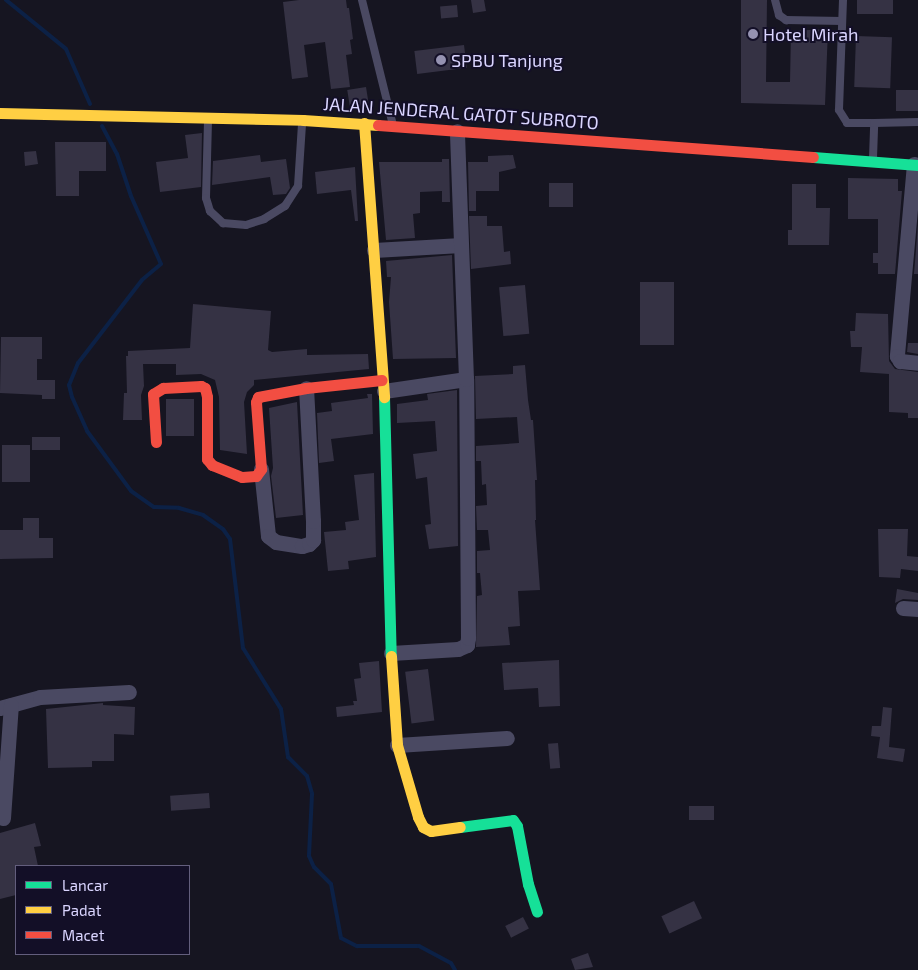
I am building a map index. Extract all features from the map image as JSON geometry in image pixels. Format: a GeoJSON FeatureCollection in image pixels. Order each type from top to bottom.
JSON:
{"type":"FeatureCollection","features":[{"type":"Feature","properties":{"kind":"main road","name":"JALAN JENDERAL GATOT SUBROTO"},"geometry":{"type":"LineString","coordinates":[[0,113],[208,117],[393,125],[916,164]]}},
{"type":"Feature","properties":{"kind":"main road"},"geometry":{"type":"LineString","coordinates":[[364,124],[383,385],[391,653],[397,745],[418,817],[423,827],[431,831],[513,820],[517,826],[528,884],[537,912]]}},
{"type":"Feature","properties":{"kind":"main road"},"geometry":{"type":"LineString","coordinates":[[156,442],[153,394],[163,388],[201,386],[205,388],[207,397],[207,459],[212,465],[242,477],[256,476],[261,469],[256,402],[258,397],[306,388],[383,385]]}},
{"type":"Feature","properties":{"kind":"street"},"geometry":{"type":"LineString","coordinates":[[391,653],[458,649],[467,645],[466,379],[457,131]]}},
{"type":"Feature","properties":{"kind":"street"},"geometry":{"type":"LineString","coordinates":[[916,164],[897,356],[900,362],[918,363]]}},
{"type":"Feature","properties":{"kind":"street"},"geometry":{"type":"LineString","coordinates":[[374,250],[461,245]]}},
{"type":"Feature","properties":{"kind":"street"},"geometry":{"type":"LineString","coordinates":[[383,385],[466,379]]}},
{"type":"Feature","properties":{"kind":"street"},"geometry":{"type":"LineString","coordinates":[[261,469],[268,536],[276,542],[302,546],[309,544],[313,540],[313,521],[306,388]]}},
{"type":"Feature","properties":{"kind":"street"},"geometry":{"type":"LineString","coordinates":[[0,807],[3,818],[6,706],[40,697],[129,692]]}},
{"type":"Feature","properties":{"kind":"street"},"geometry":{"type":"LineString","coordinates":[[397,745],[507,738]]}},
{"type":"Feature","properties":{"kind":"lane"},"geometry":{"type":"LineString","coordinates":[[362,0],[393,125]]}},
{"type":"Feature","properties":{"kind":"lane"},"geometry":{"type":"LineString","coordinates":[[775,0],[779,16],[786,20],[842,21]]}},
{"type":"Feature","properties":{"kind":"lane"},"geometry":{"type":"LineString","coordinates":[[843,0],[839,110],[847,123],[918,122]]}},
{"type":"Feature","properties":{"kind":"lane"},"geometry":{"type":"LineString","coordinates":[[208,117],[206,198],[210,211],[223,224],[246,225],[264,219],[285,206],[298,186],[302,120]]}},
{"type":"Feature","properties":{"kind":"lane"},"geometry":{"type":"LineString","coordinates":[[872,160],[874,123]]}},
{"type":"Feature","properties":{"kind":"building"},"geometry":{"type":"Polygon","coordinates":[[[346,0],[347,8],[349,8],[353,39],[350,40],[352,54],[346,55],[350,87],[331,89],[325,42],[304,45],[308,77],[292,79],[283,2],[346,0]]]}},
{"type":"Feature","properties":{"kind":"building"},"geometry":{"type":"Polygon","coordinates":[[[471,0],[484,0],[486,11],[473,13],[471,0]]]}},
{"type":"Feature","properties":{"kind":"building"},"geometry":{"type":"Polygon","coordinates":[[[741,0],[767,0],[766,82],[790,82],[791,31],[828,29],[825,105],[741,103],[741,0]]]}},
{"type":"Feature","properties":{"kind":"building"},"geometry":{"type":"Polygon","coordinates":[[[857,0],[893,0],[893,14],[857,14],[857,0]]]}},
{"type":"Feature","properties":{"kind":"building"},"geometry":{"type":"Polygon","coordinates":[[[457,5],[458,17],[441,18],[440,6],[457,5]]]}},
{"type":"Feature","properties":{"kind":"building"},"geometry":{"type":"Polygon","coordinates":[[[856,36],[892,37],[890,88],[854,87],[856,36]]]}},
{"type":"Feature","properties":{"kind":"building","name":"SPBU Tanjung"},"geometry":{"type":"Polygon","coordinates":[[[464,45],[467,68],[417,74],[414,51],[464,45]]]}},
{"type":"Feature","properties":{"kind":"building"},"geometry":{"type":"Polygon","coordinates":[[[366,87],[369,106],[350,109],[347,90],[366,87]]]}},
{"type":"Feature","properties":{"kind":"building"},"geometry":{"type":"Polygon","coordinates":[[[896,90],[918,90],[918,111],[896,111],[896,90]]]}},
{"type":"Feature","properties":{"kind":"building"},"geometry":{"type":"Polygon","coordinates":[[[202,133],[201,187],[160,192],[156,162],[188,158],[185,135],[202,133]]]}},
{"type":"Feature","properties":{"kind":"building"},"geometry":{"type":"Polygon","coordinates":[[[55,142],[106,142],[106,171],[79,171],[79,196],[56,196],[55,142]]]}},
{"type":"Feature","properties":{"kind":"building"},"geometry":{"type":"Polygon","coordinates":[[[36,151],[38,164],[25,166],[24,152],[36,151]]]}},
{"type":"Feature","properties":{"kind":"building"},"geometry":{"type":"Polygon","coordinates":[[[260,155],[261,162],[286,159],[290,188],[286,194],[273,195],[270,177],[212,185],[213,161],[260,155]]]}},
{"type":"Feature","properties":{"kind":"building"},"geometry":{"type":"Polygon","coordinates":[[[513,155],[516,168],[499,172],[499,191],[476,191],[476,211],[469,211],[468,162],[488,162],[488,156],[513,155]]]}},
{"type":"Feature","properties":{"kind":"building"},"geometry":{"type":"Polygon","coordinates":[[[442,159],[449,159],[450,202],[442,202],[442,191],[420,192],[420,213],[413,214],[415,238],[386,240],[379,162],[442,162],[442,159]]]}},
{"type":"Feature","properties":{"kind":"building"},"geometry":{"type":"Polygon","coordinates":[[[355,167],[358,221],[355,221],[351,190],[317,194],[315,172],[355,167]]]}},
{"type":"Feature","properties":{"kind":"building"},"geometry":{"type":"Polygon","coordinates":[[[848,178],[898,179],[898,191],[902,191],[895,274],[878,274],[878,263],[873,263],[873,253],[878,253],[878,219],[848,219],[848,178]]]}},
{"type":"Feature","properties":{"kind":"building"},"geometry":{"type":"Polygon","coordinates":[[[549,183],[573,183],[573,207],[549,207],[549,183]]]}},
{"type":"Feature","properties":{"kind":"building"},"geometry":{"type":"Polygon","coordinates":[[[792,184],[816,184],[816,208],[830,208],[829,245],[788,245],[788,230],[792,230],[792,184]]]}},
{"type":"Feature","properties":{"kind":"building"},"geometry":{"type":"Polygon","coordinates":[[[469,216],[487,216],[487,226],[502,226],[504,252],[510,251],[511,264],[471,269],[469,216]]]}},
{"type":"Feature","properties":{"kind":"building"},"geometry":{"type":"Polygon","coordinates":[[[918,225],[918,274],[914,274],[918,225]]]}},
{"type":"Feature","properties":{"kind":"building"},"geometry":{"type":"Polygon","coordinates":[[[452,255],[456,358],[393,359],[389,302],[391,277],[387,277],[386,261],[452,255]]]}},
{"type":"Feature","properties":{"kind":"building"},"geometry":{"type":"Polygon","coordinates":[[[640,282],[674,282],[674,345],[640,345],[640,282]]]}},
{"type":"Feature","properties":{"kind":"building"},"geometry":{"type":"Polygon","coordinates":[[[525,285],[529,334],[503,336],[499,287],[525,285]]]}},
{"type":"Feature","properties":{"kind":"building"},"geometry":{"type":"Polygon","coordinates":[[[193,304],[271,311],[268,350],[272,352],[307,349],[307,355],[368,354],[369,369],[254,380],[254,385],[247,392],[244,402],[247,454],[220,450],[219,397],[215,380],[201,374],[176,375],[176,364],[143,364],[142,420],[123,420],[124,393],[127,393],[126,356],[128,356],[128,351],[190,348],[193,304]]]}},
{"type":"Feature","properties":{"kind":"building"},"geometry":{"type":"Polygon","coordinates":[[[856,313],[888,314],[889,361],[895,369],[918,372],[918,418],[908,418],[908,413],[889,412],[889,374],[860,372],[862,347],[851,347],[850,331],[855,331],[856,313]]]}},
{"type":"Feature","properties":{"kind":"building"},"geometry":{"type":"Polygon","coordinates":[[[1,337],[42,337],[42,359],[37,359],[37,380],[55,380],[55,399],[42,399],[42,395],[0,393],[1,337]]]}},
{"type":"Feature","properties":{"kind":"building"},"geometry":{"type":"Polygon","coordinates":[[[908,343],[918,343],[918,354],[907,352],[908,343]]]}},
{"type":"Feature","properties":{"kind":"building"},"geometry":{"type":"Polygon","coordinates":[[[525,365],[528,400],[531,420],[533,420],[537,480],[535,480],[535,520],[540,590],[518,591],[520,626],[508,627],[510,645],[476,647],[477,596],[482,595],[480,573],[477,573],[477,551],[490,550],[488,530],[477,530],[476,506],[487,505],[486,484],[482,485],[481,461],[476,461],[476,446],[519,443],[517,417],[476,419],[475,376],[513,374],[513,366],[525,365]]]}},
{"type":"Feature","properties":{"kind":"building"},"geometry":{"type":"Polygon","coordinates":[[[457,390],[458,546],[429,549],[425,525],[431,524],[427,477],[416,479],[413,454],[437,451],[435,421],[397,423],[397,404],[428,400],[427,394],[457,390]]]}},
{"type":"Feature","properties":{"kind":"building"},"geometry":{"type":"Polygon","coordinates":[[[367,394],[372,394],[373,434],[331,439],[334,461],[319,463],[317,413],[332,411],[331,403],[368,398],[367,394]]]}},
{"type":"Feature","properties":{"kind":"building"},"geometry":{"type":"Polygon","coordinates":[[[166,399],[194,399],[194,436],[166,436],[166,399]]]}},
{"type":"Feature","properties":{"kind":"building"},"geometry":{"type":"Polygon","coordinates":[[[297,402],[303,515],[276,518],[271,476],[273,468],[269,408],[297,402]]]}},
{"type":"Feature","properties":{"kind":"building"},"geometry":{"type":"Polygon","coordinates":[[[32,437],[60,437],[60,450],[32,450],[32,437]]]}},
{"type":"Feature","properties":{"kind":"building"},"geometry":{"type":"Polygon","coordinates":[[[2,445],[30,445],[30,482],[2,482],[2,445]]]}},
{"type":"Feature","properties":{"kind":"building"},"geometry":{"type":"Polygon","coordinates":[[[374,473],[376,557],[348,561],[349,569],[328,571],[324,532],[346,530],[345,522],[359,520],[354,475],[374,473]]]}},
{"type":"Feature","properties":{"kind":"building"},"geometry":{"type":"Polygon","coordinates":[[[23,518],[39,518],[39,538],[53,538],[53,558],[0,559],[0,530],[23,530],[23,518]]]}},
{"type":"Feature","properties":{"kind":"building"},"geometry":{"type":"Polygon","coordinates":[[[878,529],[908,529],[907,556],[918,557],[918,571],[901,569],[900,578],[879,577],[878,529]]]}},
{"type":"Feature","properties":{"kind":"building"},"geometry":{"type":"Polygon","coordinates":[[[897,589],[918,593],[918,600],[903,599],[895,603],[897,589]]]}},
{"type":"Feature","properties":{"kind":"building"},"geometry":{"type":"Polygon","coordinates":[[[559,660],[560,706],[539,707],[538,688],[504,690],[502,663],[559,660]]]}},
{"type":"Feature","properties":{"kind":"building"},"geometry":{"type":"Polygon","coordinates":[[[379,661],[382,712],[337,717],[336,707],[354,705],[353,701],[357,701],[354,679],[361,678],[359,663],[379,661]]]}},
{"type":"Feature","properties":{"kind":"building"},"geometry":{"type":"Polygon","coordinates":[[[428,669],[434,721],[412,723],[405,672],[428,669]]]}},
{"type":"Feature","properties":{"kind":"building"},"geometry":{"type":"Polygon","coordinates":[[[103,703],[103,705],[135,707],[134,735],[114,734],[114,761],[92,761],[92,767],[48,768],[46,709],[103,703]]]}},
{"type":"Feature","properties":{"kind":"building"},"geometry":{"type":"Polygon","coordinates":[[[883,707],[892,708],[889,747],[905,749],[903,762],[877,758],[880,737],[871,736],[872,726],[881,726],[883,707]]]}},
{"type":"Feature","properties":{"kind":"building"},"geometry":{"type":"Polygon","coordinates":[[[558,743],[560,768],[550,769],[548,744],[558,743]]]}},
{"type":"Feature","properties":{"kind":"building"},"geometry":{"type":"Polygon","coordinates":[[[209,793],[210,808],[171,811],[170,796],[209,793]]]}},
{"type":"Feature","properties":{"kind":"building"},"geometry":{"type":"Polygon","coordinates":[[[689,806],[714,806],[714,820],[689,820],[689,806]]]}},
{"type":"Feature","properties":{"kind":"building"},"geometry":{"type":"Polygon","coordinates":[[[35,823],[41,846],[34,847],[38,865],[15,865],[15,895],[0,899],[0,833],[35,823]]]}},
{"type":"Feature","properties":{"kind":"building"},"geometry":{"type":"Polygon","coordinates":[[[694,901],[702,918],[669,933],[661,916],[694,901]]]}},
{"type":"Feature","properties":{"kind":"building"},"geometry":{"type":"Polygon","coordinates":[[[523,917],[529,929],[511,938],[505,926],[523,917]]]}},
{"type":"Feature","properties":{"kind":"building"},"geometry":{"type":"Polygon","coordinates":[[[588,953],[593,967],[575,970],[571,959],[588,953]]]}},
{"type":"Feature","properties":{"kind":"waterway"},"geometry":{"type":"LineString","coordinates":[[6,0],[66,49],[90,104]]}},
{"type":"Feature","properties":{"kind":"waterway"},"geometry":{"type":"LineString","coordinates":[[102,126],[117,154],[131,196],[161,264],[142,280],[78,363],[69,385],[72,397],[87,431],[131,491],[154,507],[179,508],[203,515],[223,529],[230,539],[243,648],[281,709],[288,757],[307,776],[312,794],[309,856],[314,867],[331,884],[341,938],[357,946],[419,946],[451,963],[455,970]]}},
{"type":"Feature","properties":{"kind":"traffic: fast"},"geometry":{"type":"LineString","coordinates":[[813,157],[918,165]]}},
{"type":"Feature","properties":{"kind":"traffic: fast"},"geometry":{"type":"LineString","coordinates":[[384,397],[391,656]]}},
{"type":"Feature","properties":{"kind":"traffic: fast"},"geometry":{"type":"LineString","coordinates":[[460,827],[513,820],[517,826],[528,884],[537,912]]}},
{"type":"Feature","properties":{"kind":"traffic: slow"},"geometry":{"type":"LineString","coordinates":[[0,113],[303,120],[378,125]]}},
{"type":"Feature","properties":{"kind":"traffic: slow"},"geometry":{"type":"LineString","coordinates":[[364,123],[384,397]]}},
{"type":"Feature","properties":{"kind":"traffic: slow"},"geometry":{"type":"LineString","coordinates":[[391,656],[397,745],[418,817],[423,827],[431,831],[460,827]]}},
{"type":"Feature","properties":{"kind":"traffic: jam"},"geometry":{"type":"LineString","coordinates":[[378,125],[813,157]]}},
{"type":"Feature","properties":{"kind":"traffic: jam"},"geometry":{"type":"LineString","coordinates":[[156,442],[153,394],[163,388],[201,386],[205,388],[207,397],[207,459],[212,465],[242,477],[256,476],[261,469],[256,402],[258,397],[306,388],[382,380]]}},
{"type":"Feature","properties":{"kind":"place","name":"Hotel Mirah"},"geometry":{"type":"Point","coordinates":[753,34]}},
{"type":"Feature","properties":{"kind":"place","name":"SPBU Tanjung"},"geometry":{"type":"Point","coordinates":[441,60]}}]}
